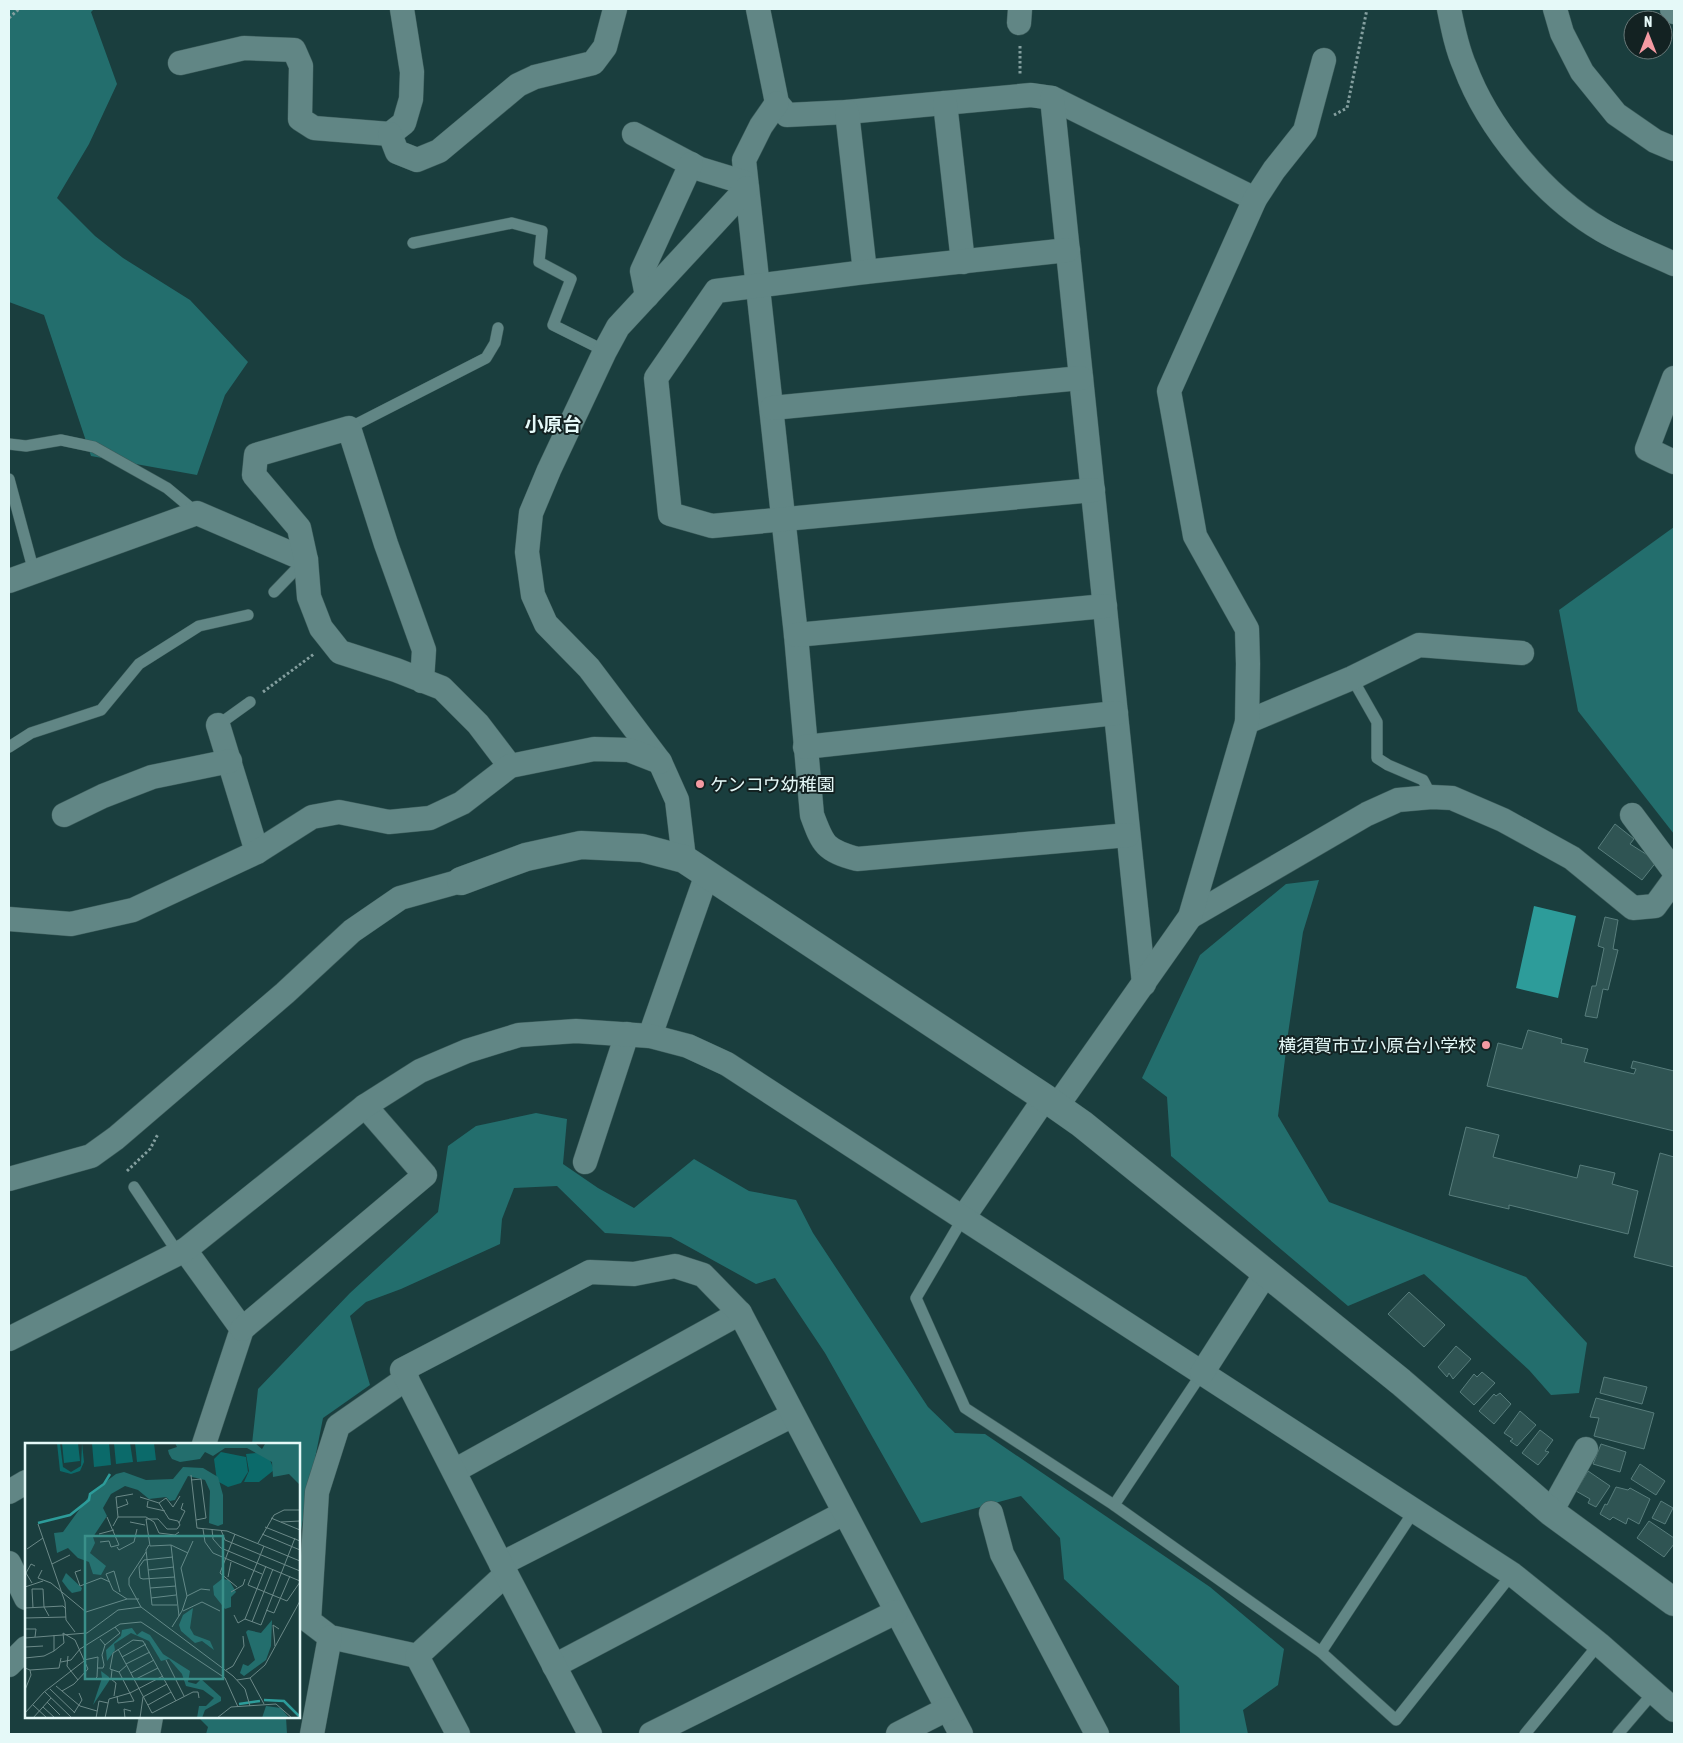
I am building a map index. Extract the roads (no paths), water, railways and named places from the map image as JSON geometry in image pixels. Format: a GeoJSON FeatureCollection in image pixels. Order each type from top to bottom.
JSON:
{"type":"FeatureCollection","features":[{"type":"Feature","properties":{"kind":"street"},"geometry":{"type":"LineString","coordinates":[[180,63],[244,48],[294,50],[301,66],[300,119],[314,128],[390,134],[404,123],[411,99],[412,72],[402,9]]}},
{"type":"Feature","properties":{"kind":"street"},"geometry":{"type":"LineString","coordinates":[[390,134],[397,152],[417,160],[439,151],[518,85],[535,77],[593,63],[605,47],[615,9]]}},
{"type":"Feature","properties":{"kind":"street"},"geometry":{"type":"LineString","coordinates":[[758,9],[777,103],[787,115],[847,112],[1031,95],[1052,98],[1255,199]]}},
{"type":"Feature","properties":{"kind":"street"},"geometry":{"type":"LineString","coordinates":[[1449,9],[1465,68],[1484,107],[1516,155],[1559,200],[1602,230],[1674,264]]}},
{"type":"Feature","properties":{"kind":"street"},"geometry":{"type":"LineString","coordinates":[[1555,9],[1562,33],[1582,72],[1616,114],[1655,141],[1674,149]]}},
{"type":"Feature","properties":{"kind":"street"},"geometry":{"type":"LineString","coordinates":[[963,1218],[1144,984],[1190,917],[1247,722],[1247,629],[1195,536],[1169,391],[1255,199],[1274,170],[1305,131],[1324,60]]}},
{"type":"Feature","properties":{"kind":"street"},"geometry":{"type":"LineString","coordinates":[[1052,98],[1144,984]]}},
{"type":"Feature","properties":{"kind":"street"},"geometry":{"type":"LineString","coordinates":[[777,103],[761,126],[744,160],[784,519],[812,815],[821,840],[836,853],[857,859],[1128,835]]}},
{"type":"Feature","properties":{"kind":"street"},"geometry":{"type":"LineString","coordinates":[[945,103],[963,262]]}},
{"type":"Feature","properties":{"kind":"street"},"geometry":{"type":"LineString","coordinates":[[847,112],[864,272]]}},
{"type":"Feature","properties":{"kind":"street"},"geometry":{"type":"LineString","coordinates":[[634,134],[700,169],[747,186]]}},
{"type":"Feature","properties":{"kind":"street"},"geometry":{"type":"LineString","coordinates":[[647,296],[642,271],[691,164]]}},
{"type":"Feature","properties":{"kind":"street"},"geometry":{"type":"LineString","coordinates":[[684,859],[677,800],[660,762],[589,668],[546,624],[533,595],[527,552],[530,513],[618,327],[747,186]]}},
{"type":"Feature","properties":{"kind":"street"},"geometry":{"type":"LineString","coordinates":[[1068,250],[864,272],[716,291],[656,378],[670,514],[712,526],[1093,490]]}},
{"type":"Feature","properties":{"kind":"street"},"geometry":{"type":"LineString","coordinates":[[772,408],[1081,378]]}},
{"type":"Feature","properties":{"kind":"street"},"geometry":{"type":"LineString","coordinates":[[1674,378],[1647,449],[1674,462]]}},
{"type":"Feature","properties":{"kind":"street"},"geometry":{"type":"LineString","coordinates":[[422,681],[424,650],[386,544],[349,428],[256,455],[254,475],[299,528],[306,560],[309,597],[321,628],[340,652],[396,670],[422,681],[442,688],[478,724],[510,766]]}},
{"type":"Feature","properties":{"kind":"street"},"geometry":{"type":"LineString","coordinates":[[9,581],[198,513],[306,560]]}},
{"type":"Feature","properties":{"kind":"street"},"geometry":{"type":"LineString","coordinates":[[796,636],[1104,606]]}},
{"type":"Feature","properties":{"kind":"street"},"geometry":{"type":"LineString","coordinates":[[1247,722],[1352,678],[1419,645],[1522,653]]}},
{"type":"Feature","properties":{"kind":"street"},"geometry":{"type":"LineString","coordinates":[[805,747],[1116,714]]}},
{"type":"Feature","properties":{"kind":"street"},"geometry":{"type":"LineString","coordinates":[[218,725],[257,852]]}},
{"type":"Feature","properties":{"kind":"street"},"geometry":{"type":"LineString","coordinates":[[9,919],[71,924],[133,910],[257,852],[312,817],[339,812],[389,822],[430,818],[462,803],[510,766],[594,749],[629,750],[660,762]]}},
{"type":"Feature","properties":{"kind":"street"},"geometry":{"type":"LineString","coordinates":[[64,815],[103,796],[152,776],[230,760]]}},
{"type":"Feature","properties":{"kind":"street"},"geometry":{"type":"LineString","coordinates":[[1190,917],[1367,814],[1398,800],[1432,797],[1452,798],[1503,820],[1572,858],[1633,908],[1655,906],[1674,880]]}},
{"type":"Feature","properties":{"kind":"street"},"geometry":{"type":"LineString","coordinates":[[1632,815],[1674,871]]}},
{"type":"Feature","properties":{"kind":"street"},"geometry":{"type":"LineString","coordinates":[[9,1179],[91,1156],[146,1112],[285,993],[352,931],[400,898],[461,881],[526,857],[581,845],[642,848],[684,859],[1082,1124],[1402,1382],[1550,1512],[1674,1602]]}},
{"type":"Feature","properties":{"kind":"street"},"geometry":{"type":"LineString","coordinates":[[585,1162],[707,874]]}},
{"type":"Feature","properties":{"kind":"street"},"geometry":{"type":"LineString","coordinates":[[9,1339],[181,1252],[365,1106],[420,1071],[467,1051],[519,1035],[576,1031],[638,1035],[688,1046],[727,1064],[1512,1574],[1599,1644],[1674,1710]]}},
{"type":"Feature","properties":{"kind":"street"},"geometry":{"type":"LineString","coordinates":[[204,1443],[242,1328],[425,1175],[365,1106]]}},
{"type":"Feature","properties":{"kind":"street"},"geometry":{"type":"LineString","coordinates":[[181,1252],[242,1328]]}},
{"type":"Feature","properties":{"kind":"street"},"geometry":{"type":"LineString","coordinates":[[590,1734],[503,1569],[402,1370],[590,1272],[634,1274],[675,1266],[703,1275],[740,1313],[961,1734]]}},
{"type":"Feature","properties":{"kind":"street"},"geometry":{"type":"LineString","coordinates":[[1202,1373],[1266,1273]]}},
{"type":"Feature","properties":{"kind":"street"},"geometry":{"type":"LineString","coordinates":[[454,1471],[740,1313]]}},
{"type":"Feature","properties":{"kind":"street"},"geometry":{"type":"LineString","coordinates":[[407,1378],[338,1426],[317,1492],[309,1621],[330,1637],[417,1656],[458,1734]]}},
{"type":"Feature","properties":{"kind":"street"},"geometry":{"type":"LineString","coordinates":[[417,1656],[503,1569],[793,1415]]}},
{"type":"Feature","properties":{"kind":"street"},"geometry":{"type":"LineString","coordinates":[[1550,1512],[1586,1449]]}},
{"type":"Feature","properties":{"kind":"street"},"geometry":{"type":"LineString","coordinates":[[9,1492],[25,1483]]}},
{"type":"Feature","properties":{"kind":"street"},"geometry":{"type":"LineString","coordinates":[[554,1666],[844,1513]]}},
{"type":"Feature","properties":{"kind":"street"},"geometry":{"type":"LineString","coordinates":[[991,1513],[1002,1554],[1097,1734]]}},
{"type":"Feature","properties":{"kind":"street"},"geometry":{"type":"LineString","coordinates":[[9,1563],[25,1596]]}},
{"type":"Feature","properties":{"kind":"street"},"geometry":{"type":"LineString","coordinates":[[651,1734],[896,1612]]}},
{"type":"Feature","properties":{"kind":"street"},"geometry":{"type":"LineString","coordinates":[[312,1734],[330,1637]]}},
{"type":"Feature","properties":{"kind":"street"},"geometry":{"type":"LineString","coordinates":[[9,1665],[25,1649]]}},
{"type":"Feature","properties":{"kind":"street"},"geometry":{"type":"LineString","coordinates":[[898,1734],[947,1709]]}},
{"type":"Feature","properties":{"kind":"street"},"geometry":{"type":"LineString","coordinates":[[148,1734],[151,1718]]}},
{"type":"Feature","properties":{"kind":"lane"},"geometry":{"type":"LineString","coordinates":[[413,243],[512,224],[542,231],[539,262],[571,280],[553,325],[605,352]]}},
{"type":"Feature","properties":{"kind":"lane"},"geometry":{"type":"LineString","coordinates":[[349,428],[486,358],[495,343],[498,328]]}},
{"type":"Feature","properties":{"kind":"lane"},"geometry":{"type":"LineString","coordinates":[[9,444],[26,446],[61,440],[94,447],[167,488],[198,513]]}},
{"type":"Feature","properties":{"kind":"lane"},"geometry":{"type":"LineString","coordinates":[[9,479],[34,572]]}},
{"type":"Feature","properties":{"kind":"lane"},"geometry":{"type":"LineString","coordinates":[[274,592],[306,560]]}},
{"type":"Feature","properties":{"kind":"lane"},"geometry":{"type":"LineString","coordinates":[[9,747],[31,732],[101,710],[139,664],[199,626],[248,615]]}},
{"type":"Feature","properties":{"kind":"lane"},"geometry":{"type":"LineString","coordinates":[[1352,678],[1377,722],[1377,758],[1388,765],[1423,780],[1432,797]]}},
{"type":"Feature","properties":{"kind":"lane"},"geometry":{"type":"LineString","coordinates":[[218,725],[250,702]]}},
{"type":"Feature","properties":{"kind":"lane"},"geometry":{"type":"LineString","coordinates":[[134,1187],[181,1252]]}},
{"type":"Feature","properties":{"kind":"lane"},"geometry":{"type":"LineString","coordinates":[[963,1218],[916,1298],[965,1408],[1114,1505],[1321,1652],[1396,1720],[1512,1574]]}},
{"type":"Feature","properties":{"kind":"lane"},"geometry":{"type":"LineString","coordinates":[[1114,1505],[1202,1373]]}},
{"type":"Feature","properties":{"kind":"lane"},"geometry":{"type":"LineString","coordinates":[[1321,1652],[1414,1511]]}},
{"type":"Feature","properties":{"kind":"lane"},"geometry":{"type":"LineString","coordinates":[[1526,1734],[1599,1644]]}},
{"type":"Feature","properties":{"kind":"lane"},"geometry":{"type":"LineString","coordinates":[[1618,1734],[1653,1693]]}},
{"type":"Feature","properties":{"kind":"place","name":"ケンコウ幼稚園"},"geometry":{"type":"Point","coordinates":[700,784]}},
{"type":"Feature","properties":{"kind":"place","name":"横須賀市立小原台小学校"},"geometry":{"type":"Point","coordinates":[1486,1045]}},
{"type":"Feature","properties":{"kind":"district","name":"小原台"},"geometry":{"type":"Point","coordinates":[553,424]}}]}
